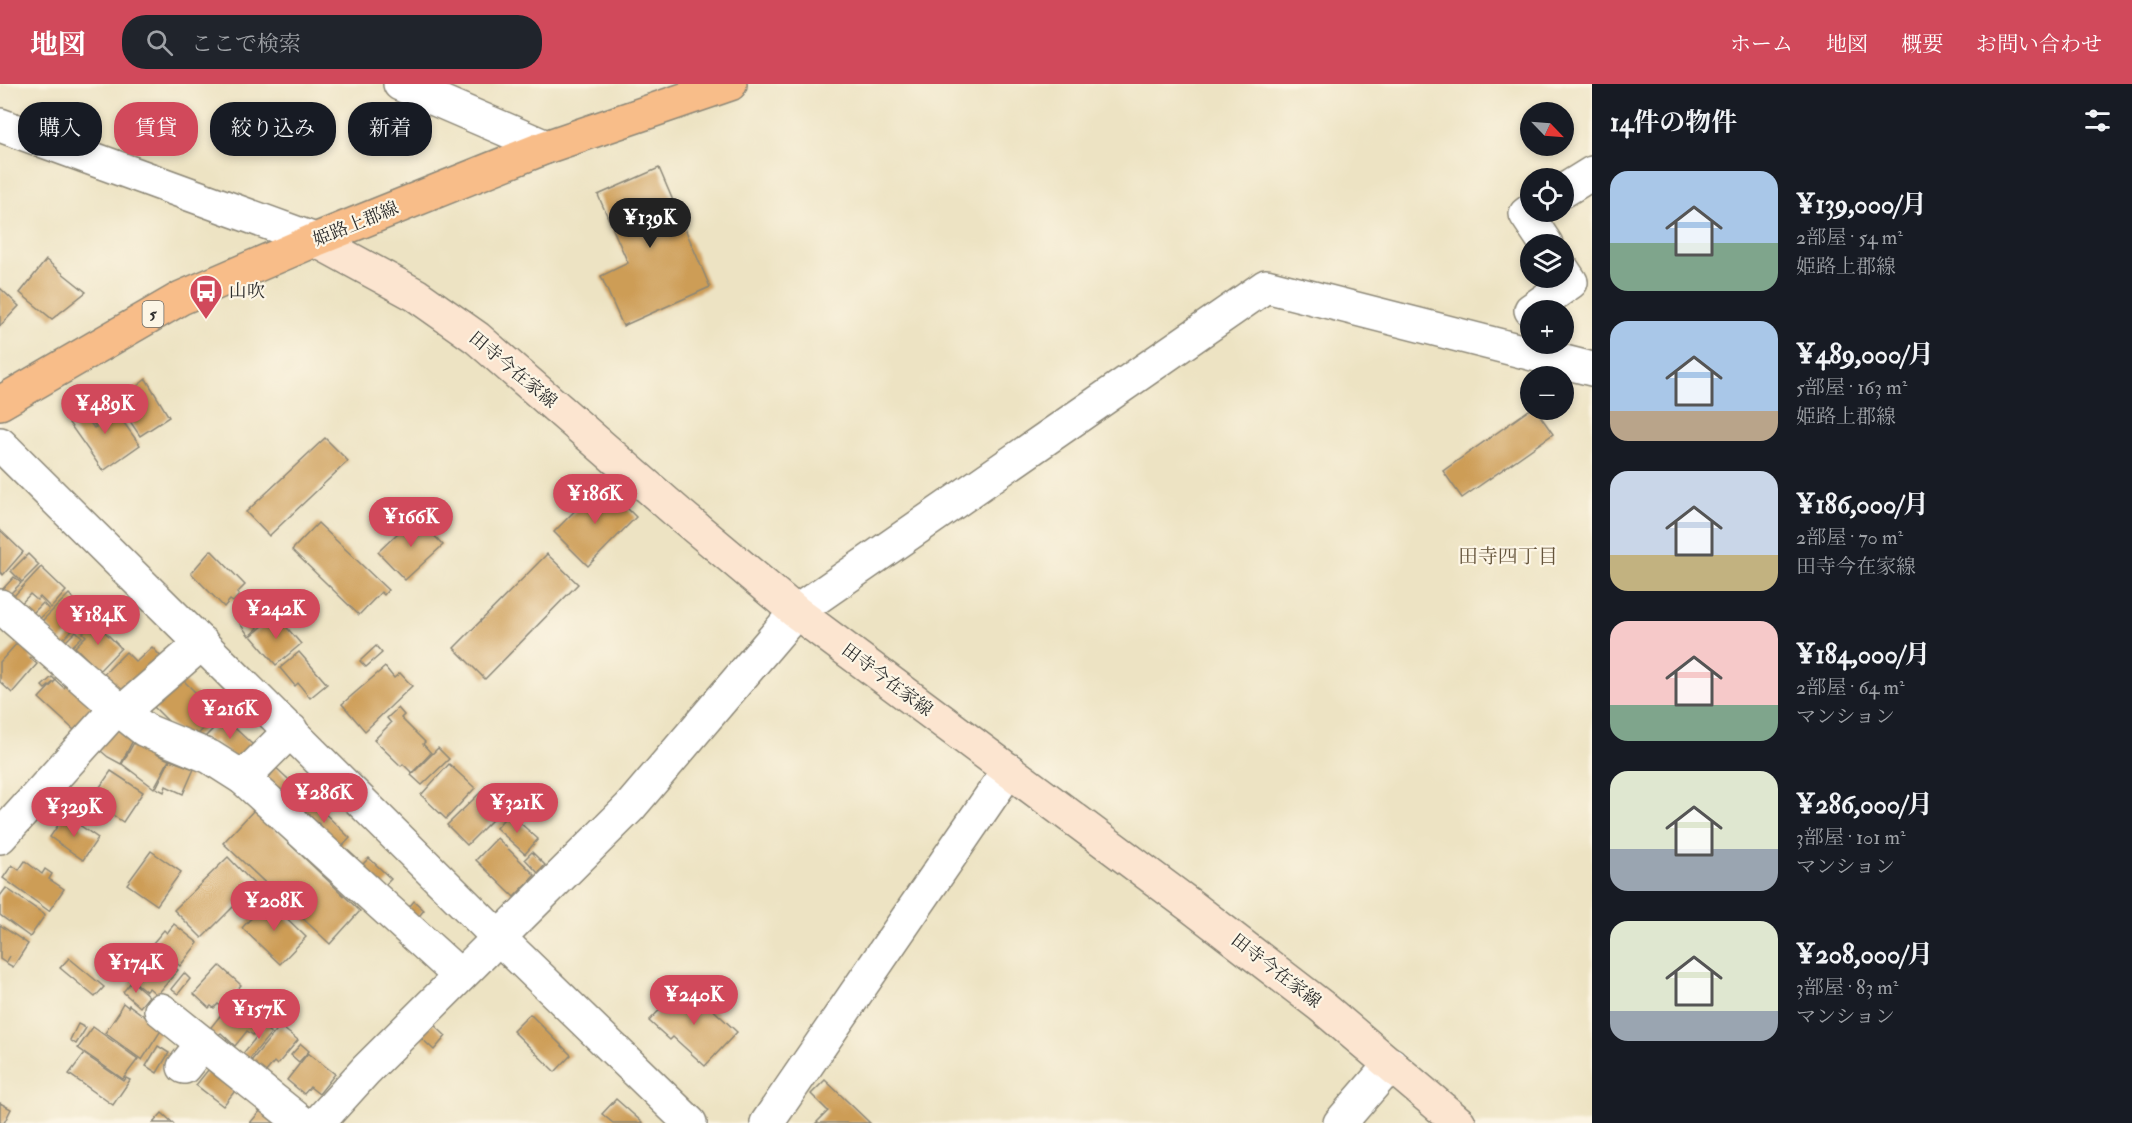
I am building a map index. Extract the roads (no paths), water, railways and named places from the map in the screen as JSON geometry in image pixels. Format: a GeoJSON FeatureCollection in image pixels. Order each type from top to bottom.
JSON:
{"type":"FeatureCollection","features":[{"type":"Feature","properties":{"kind":"main road","name":"姫路上郡線"},"geometry":{"type":"LineString","coordinates":[[0,403],[181,297],[546,147],[730,84]]}},
{"type":"Feature","properties":{"kind":"main road","name":"田寺今在家線"},"geometry":{"type":"LineString","coordinates":[[315,240],[416,295],[477,338],[796,612],[1191,906],[1321,1006],[1460,1123]]}},
{"type":"Feature","properties":{"kind":"street"},"geometry":{"type":"LineString","coordinates":[[400,84],[546,147]]}},
{"type":"Feature","properties":{"kind":"street"},"geometry":{"type":"LineString","coordinates":[[0,125],[315,240]]}},
{"type":"Feature","properties":{"kind":"street"},"geometry":{"type":"LineString","coordinates":[[1574,184],[1592,173]]}},
{"type":"Feature","properties":{"kind":"street"},"geometry":{"type":"LineString","coordinates":[[318,1123],[366,1070],[630,807],[796,612],[1266,286],[1592,369]]}},
{"type":"Feature","properties":{"kind":"street"},"geometry":{"type":"LineString","coordinates":[[1546,300],[1563,288]]}},
{"type":"Feature","properties":{"kind":"street"},"geometry":{"type":"LineString","coordinates":[[1486,342],[1520,318]]}},
{"type":"Feature","properties":{"kind":"street"},"geometry":{"type":"LineString","coordinates":[[0,444],[499,938],[690,1123]]}},
{"type":"Feature","properties":{"kind":"street"},"geometry":{"type":"LineString","coordinates":[[0,606],[145,730],[210,757],[243,778],[460,976]]}},
{"type":"Feature","properties":{"kind":"street"},"geometry":{"type":"LineString","coordinates":[[0,837],[119,710],[202,643]]}},
{"type":"Feature","properties":{"kind":"street"},"geometry":{"type":"LineString","coordinates":[[243,778],[291,730]]}},
{"type":"Feature","properties":{"kind":"street"},"geometry":{"type":"LineString","coordinates":[[767,1123],[1009,770]]}},
{"type":"Feature","properties":{"kind":"street"},"geometry":{"type":"LineString","coordinates":[[161,1010],[193,1055],[302,1123]]}},
{"type":"Feature","properties":{"kind":"street"},"geometry":{"type":"LineString","coordinates":[[1340,1123],[1391,1064]]}},
{"type":"Feature","properties":{"kind":"place","name":"山吹"},"geometry":{"type":"Point","coordinates":[206,320]}},
{"type":"Feature","properties":{"kind":"district","name":"田寺四丁目"},"geometry":{"type":"Point","coordinates":[1508,556]}}]}
